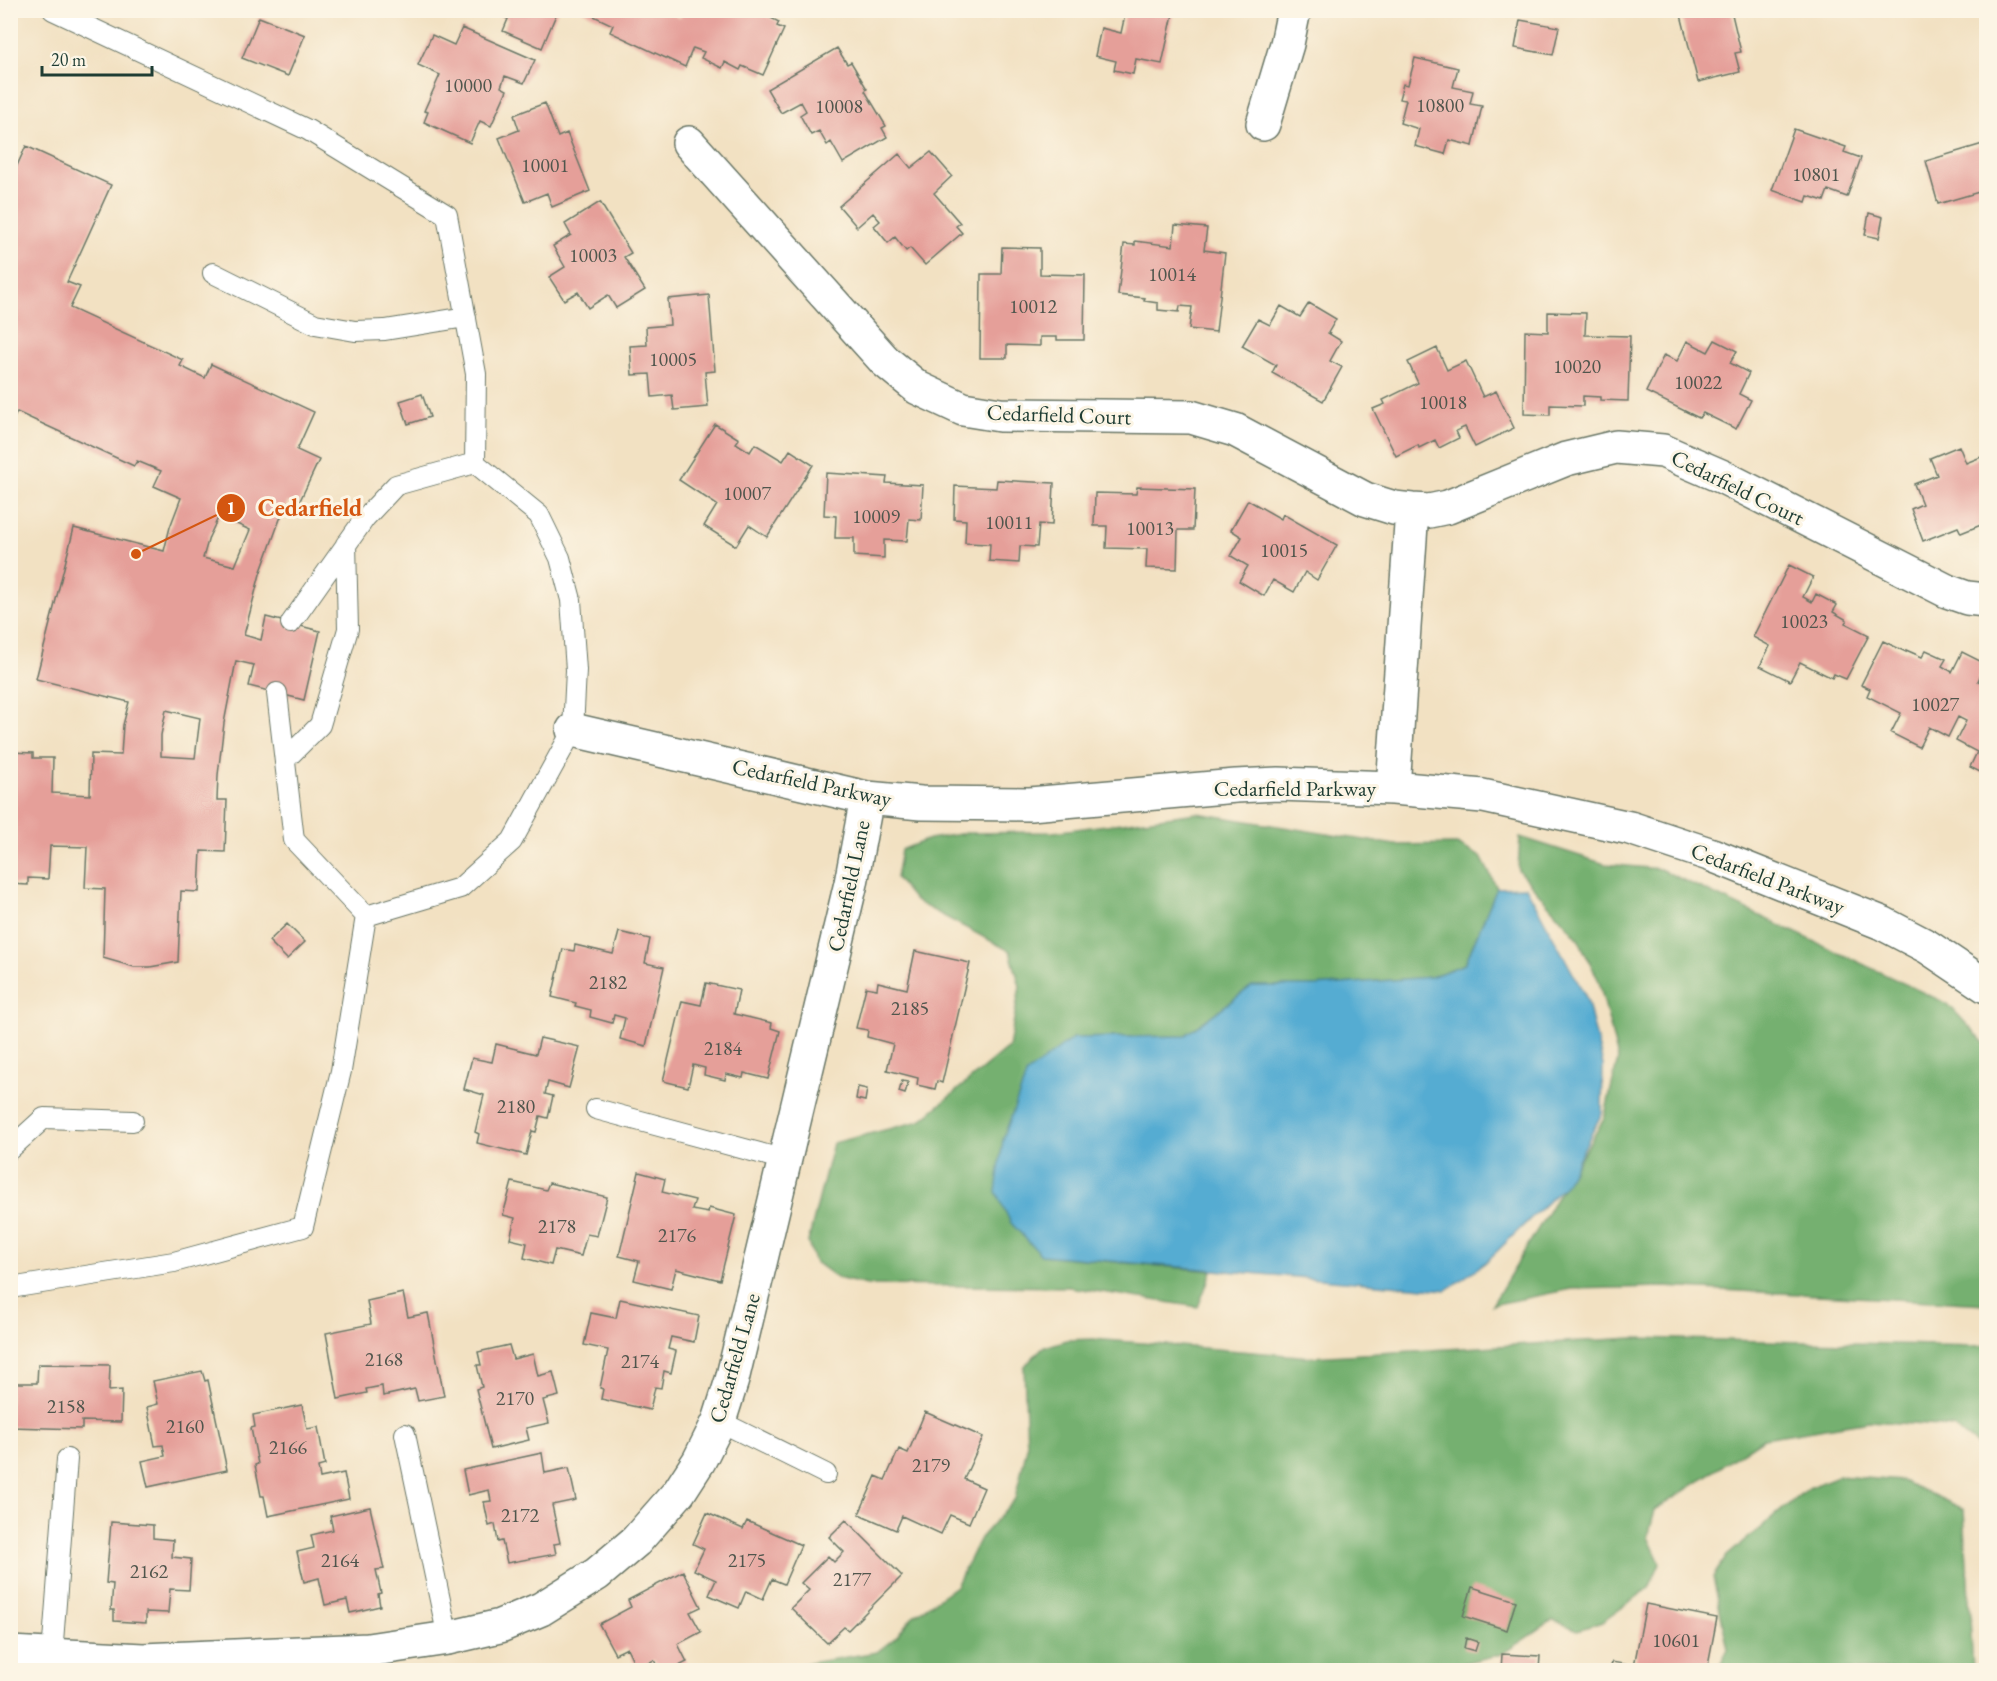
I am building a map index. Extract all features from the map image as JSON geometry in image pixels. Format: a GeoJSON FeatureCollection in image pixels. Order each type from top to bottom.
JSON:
{"type":"FeatureCollection","features":[{"type":"Feature","properties":{"kind":"street"},"geometry":{"type":"LineString","coordinates":[[1263,124],[1287,44],[1294,10]]}},
{"type":"Feature","properties":{"kind":"street","name":"Cedarfield Court"},"geometry":{"type":"LineString","coordinates":[[689,143],[885,361],[918,388],[963,409],[1000,415],[1191,417],[1235,430],[1365,499],[1394,508],[1412,510],[1448,507],[1576,456],[1616,447],[1663,451],[1723,477],[1947,591],[1967,598],[1986,600]]}},
{"type":"Feature","properties":{"kind":"street"},"geometry":{"type":"LineString","coordinates":[[1393,788],[1412,510]]}},
{"type":"Feature","properties":{"kind":"street","name":"Cedarfield Parkway"},"geometry":{"type":"LineString","coordinates":[[573,730],[867,798],[921,802],[1030,804],[1257,784],[1393,788],[1483,796],[1630,828],[1702,851],[1882,922],[1928,947],[1986,986]]}},
{"type":"Feature","properties":{"kind":"street","name":"Cedarfield Lane"},"geometry":{"type":"LineString","coordinates":[[10,1653],[143,1660],[368,1650],[448,1638],[500,1626],[531,1613],[597,1574],[636,1541],[679,1492],[699,1461],[718,1421],[732,1380],[851,883],[867,798]]}},
{"type":"Feature","properties":{"kind":"lane"},"geometry":{"type":"LineString","coordinates":[[66,13],[308,130],[447,215],[476,374],[475,463]]}},
{"type":"Feature","properties":{"kind":"lane"},"geometry":{"type":"LineString","coordinates":[[213,273],[315,324],[335,328],[356,331],[385,330],[466,317]]}},
{"type":"Feature","properties":{"kind":"lane"},"geometry":{"type":"LineString","coordinates":[[291,623],[365,518],[396,485],[475,463]]}},
{"type":"Feature","properties":{"kind":"lane"},"geometry":{"type":"LineString","coordinates":[[366,916],[460,888],[512,841],[573,730],[576,670],[571,600],[560,558],[539,515],[475,463]]}},
{"type":"Feature","properties":{"kind":"lane"},"geometry":{"type":"LineString","coordinates":[[285,760],[320,725],[348,629],[346,544]]}},
{"type":"Feature","properties":{"kind":"lane"},"geometry":{"type":"LineString","coordinates":[[277,693],[294,840],[366,916]]}},
{"type":"Feature","properties":{"kind":"lane"},"geometry":{"type":"LineString","coordinates":[[10,1288],[174,1262],[303,1227],[341,1071],[366,916]]}},
{"type":"Feature","properties":{"kind":"lane"},"geometry":{"type":"LineString","coordinates":[[596,1109],[785,1160]]}},
{"type":"Feature","properties":{"kind":"lane"},"geometry":{"type":"LineString","coordinates":[[10,1149],[44,1118],[133,1121]]}},
{"type":"Feature","properties":{"kind":"lane"},"geometry":{"type":"LineString","coordinates":[[718,1421],[826,1474]]}},
{"type":"Feature","properties":{"kind":"lane"},"geometry":{"type":"LineString","coordinates":[[405,1434],[448,1638]]}},
{"type":"Feature","properties":{"kind":"lane"},"geometry":{"type":"LineString","coordinates":[[51,1655],[67,1459]]}},
{"type":"Feature","properties":{"kind":"green space"},"geometry":{"type":"Polygon","coordinates":[[[1197,813],[1395,845],[1457,844],[1481,857],[1497,888],[1465,964],[1431,977],[1315,986],[1252,986],[1184,1036],[1073,1038],[1041,1255],[1212,1271],[1198,1307],[1069,1287],[867,1285],[837,1278],[814,1261],[808,1242],[833,1143],[920,1121],[1009,1047],[1020,986],[1010,951],[915,901],[896,878],[901,850],[929,839],[966,833],[1053,832],[1197,813]]]}},
{"type":"Feature","properties":{"kind":"green space"},"geometry":{"type":"Polygon","coordinates":[[[1520,837],[1605,864],[1660,869],[1948,1004],[1986,1045],[1986,1304],[1664,1287],[1571,1289],[1492,1305],[1604,1119],[1618,1059],[1599,981],[1577,937],[1518,870],[1520,837]]]}},
{"type":"Feature","properties":{"kind":"green space"},"geometry":{"type":"Polygon","coordinates":[[[1634,1338],[1986,1345],[1986,1462],[1976,1444],[1953,1427],[1869,1421],[1764,1438],[1655,1510],[1648,1537],[1660,1563],[1649,1588],[1602,1622],[1578,1630],[1553,1620],[1502,1654],[1433,1670],[768,1670],[877,1652],[896,1637],[912,1617],[956,1586],[980,1538],[1015,1499],[1027,1447],[1024,1367],[1042,1348],[1067,1340],[1093,1339],[1312,1357],[1634,1338]]]}},
{"type":"Feature","properties":{"kind":"green space"},"geometry":{"type":"Polygon","coordinates":[[[1838,1476],[1902,1481],[1964,1509],[1973,1670],[1717,1670],[1728,1649],[1713,1577],[1727,1556],[1808,1488],[1838,1476]]]}},
{"type":"Feature","properties":{"kind":"water"},"geometry":{"type":"Polygon","coordinates":[[[1526,887],[1587,999],[1603,1065],[1602,1113],[1565,1185],[1486,1262],[1447,1290],[1041,1255],[1011,1223],[996,1192],[1003,1139],[1027,1073],[1073,1038],[1184,1036],[1252,986],[1315,986],[1431,977],[1465,964],[1497,888],[1526,887]]]}},
{"type":"Feature","properties":{"kind":"building"},"geometry":{"type":"Polygon","coordinates":[[[489,10],[558,10],[542,48],[503,31],[508,19],[489,10]]]}},
{"type":"Feature","properties":{"kind":"building"},"geometry":{"type":"Polygon","coordinates":[[[581,10],[672,10],[670,13],[680,18],[684,10],[755,10],[779,22],[777,26],[784,29],[763,75],[742,66],[740,70],[725,62],[722,68],[701,58],[704,52],[693,48],[685,67],[610,32],[613,25],[581,10]]]}},
{"type":"Feature","properties":{"kind":"building"},"geometry":{"type":"Polygon","coordinates":[[[1126,10],[1174,10],[1162,64],[1136,59],[1133,74],[1114,70],[1116,61],[1095,56],[1101,28],[1121,33],[1126,10]]]}},
{"type":"Feature","properties":{"kind":"building"},"geometry":{"type":"Polygon","coordinates":[[[1686,10],[1731,10],[1741,52],[1735,53],[1740,72],[1698,82],[1681,15],[1687,13],[1686,10]]]}},
{"type":"Feature","properties":{"kind":"building"},"geometry":{"type":"Polygon","coordinates":[[[259,17],[305,35],[288,76],[242,58],[259,17]]]}},
{"type":"Feature","properties":{"kind":"building"},"geometry":{"type":"Polygon","coordinates":[[[1520,20],[1559,27],[1553,55],[1515,48],[1520,20]]]}},
{"type":"Feature","properties":{"kind":"building"},"geometry":{"type":"Polygon","coordinates":[[[462,28],[535,60],[524,83],[505,76],[501,87],[507,90],[491,126],[480,121],[470,143],[424,122],[428,112],[424,111],[440,75],[418,65],[432,35],[454,45],[462,28]]]}},
{"type":"Feature","properties":{"kind":"building"},"geometry":{"type":"Polygon","coordinates":[[[837,48],[847,64],[851,62],[867,89],[865,91],[886,126],[882,128],[887,137],[843,163],[831,142],[827,145],[819,131],[811,135],[800,115],[806,111],[801,102],[781,113],[767,89],[837,48]]]}},
{"type":"Feature","properties":{"kind":"building"},"geometry":{"type":"Polygon","coordinates":[[[1415,58],[1458,68],[1453,87],[1473,91],[1470,104],[1482,106],[1473,146],[1449,140],[1445,154],[1415,146],[1419,129],[1400,123],[1406,100],[1399,99],[1403,84],[1408,85],[1415,58]]]}},
{"type":"Feature","properties":{"kind":"building"},"geometry":{"type":"Polygon","coordinates":[[[545,103],[558,137],[567,133],[590,191],[552,207],[547,193],[525,202],[499,138],[519,130],[514,115],[545,103]]]}},
{"type":"Feature","properties":{"kind":"building"},"geometry":{"type":"Polygon","coordinates":[[[1794,129],[1846,147],[1844,152],[1861,158],[1847,197],[1828,190],[1824,201],[1808,196],[1806,202],[1772,190],[1794,129]]]}},
{"type":"Feature","properties":{"kind":"building"},"geometry":{"type":"Polygon","coordinates":[[[1986,143],[1986,190],[1938,204],[1926,161],[1986,143]]]}},
{"type":"Feature","properties":{"kind":"building"},"geometry":{"type":"Polygon","coordinates":[[[26,146],[111,185],[67,282],[80,287],[70,308],[183,360],[180,366],[205,378],[211,364],[314,412],[297,450],[319,460],[297,507],[288,502],[280,519],[260,574],[244,635],[261,640],[266,617],[320,631],[304,700],[249,686],[254,665],[236,661],[224,723],[218,775],[217,800],[227,800],[225,852],[201,851],[199,892],[181,891],[178,962],[150,967],[134,967],[103,958],[105,889],[85,888],[87,847],[50,846],[48,879],[28,878],[28,885],[10,884],[10,752],[33,753],[33,758],[53,758],[52,793],[90,795],[91,754],[121,755],[123,725],[129,702],[36,679],[74,528],[164,551],[181,498],[154,486],[161,471],[137,461],[134,466],[17,412],[10,426],[10,181],[26,146]],[[219,516],[209,537],[203,558],[235,566],[250,530],[219,516]],[[166,710],[161,735],[161,756],[195,758],[200,718],[166,710]]]}},
{"type":"Feature","properties":{"kind":"building"},"geometry":{"type":"Polygon","coordinates":[[[931,152],[952,176],[934,193],[960,223],[956,226],[962,233],[925,265],[910,248],[906,251],[895,237],[888,243],[874,226],[880,221],[873,213],[857,227],[839,206],[899,154],[911,168],[931,152]]]}},
{"type":"Feature","properties":{"kind":"building"},"geometry":{"type":"Polygon","coordinates":[[[600,202],[631,253],[624,257],[645,290],[616,308],[608,295],[588,308],[578,292],[564,300],[549,277],[565,267],[553,246],[571,235],[565,224],[600,202]]]}},
{"type":"Feature","properties":{"kind":"building"},"geometry":{"type":"Polygon","coordinates":[[[1869,213],[1883,217],[1879,238],[1865,235],[1869,213]]]}},
{"type":"Feature","properties":{"kind":"building"},"geometry":{"type":"Polygon","coordinates":[[[1175,225],[1207,228],[1204,250],[1225,253],[1216,332],[1189,329],[1192,307],[1180,306],[1179,312],[1158,310],[1158,303],[1144,301],[1145,298],[1118,295],[1124,244],[1135,245],[1135,241],[1173,246],[1175,225]]]}},
{"type":"Feature","properties":{"kind":"building"},"geometry":{"type":"Polygon","coordinates":[[[1002,247],[1040,248],[1040,274],[1085,275],[1084,340],[1057,340],[1057,337],[1040,337],[1040,346],[1007,345],[1007,358],[980,358],[981,274],[1001,274],[1002,247]]]}},
{"type":"Feature","properties":{"kind":"building"},"geometry":{"type":"Polygon","coordinates":[[[709,295],[715,371],[705,372],[708,407],[674,410],[672,395],[652,397],[650,374],[632,375],[630,346],[647,345],[646,327],[670,325],[668,299],[709,295]]]}},
{"type":"Feature","properties":{"kind":"building"},"geometry":{"type":"Polygon","coordinates":[[[1309,303],[1336,319],[1328,333],[1341,341],[1330,361],[1342,367],[1323,401],[1272,373],[1276,365],[1242,346],[1258,319],[1270,325],[1281,306],[1300,317],[1309,303]]]}},
{"type":"Feature","properties":{"kind":"building"},"geometry":{"type":"Polygon","coordinates":[[[1548,312],[1586,313],[1585,335],[1630,336],[1628,401],[1600,400],[1600,397],[1583,396],[1583,406],[1550,405],[1550,415],[1524,414],[1525,331],[1548,332],[1548,312]]]}},
{"type":"Feature","properties":{"kind":"building"},"geometry":{"type":"Polygon","coordinates":[[[1715,340],[1737,351],[1730,363],[1749,373],[1739,394],[1751,400],[1736,429],[1703,413],[1699,418],[1646,392],[1664,355],[1677,361],[1687,341],[1708,352],[1715,340]]]}},
{"type":"Feature","properties":{"kind":"building"},"geometry":{"type":"Polygon","coordinates":[[[1437,348],[1447,370],[1466,361],[1483,397],[1496,391],[1514,428],[1475,447],[1465,427],[1456,431],[1459,438],[1439,448],[1435,440],[1419,448],[1418,445],[1396,456],[1373,409],[1385,404],[1383,400],[1418,383],[1408,362],[1437,348]]]}},
{"type":"Feature","properties":{"kind":"building"},"geometry":{"type":"Polygon","coordinates":[[[422,394],[430,417],[408,424],[400,401],[422,394]]]}},
{"type":"Feature","properties":{"kind":"building"},"geometry":{"type":"Polygon","coordinates":[[[715,424],[739,439],[736,443],[750,452],[755,444],[783,461],[790,450],[813,465],[767,537],[749,525],[736,546],[704,526],[717,505],[679,480],[715,424]]]}},
{"type":"Feature","properties":{"kind":"building"},"geometry":{"type":"Polygon","coordinates":[[[1959,446],[1966,463],[1981,457],[1986,470],[1986,523],[1961,533],[1958,527],[1923,541],[1911,509],[1922,504],[1914,484],[1937,475],[1930,458],[1959,446]]]}},
{"type":"Feature","properties":{"kind":"building"},"geometry":{"type":"Polygon","coordinates":[[[826,473],[887,477],[886,483],[923,485],[921,520],[909,519],[907,541],[884,540],[884,558],[854,556],[854,538],[835,538],[836,516],[824,515],[826,473]]]}},
{"type":"Feature","properties":{"kind":"building"},"geometry":{"type":"Polygon","coordinates":[[[997,480],[1054,483],[1052,525],[1039,524],[1037,547],[1020,546],[1019,563],[989,561],[990,544],[965,543],[966,520],[954,519],[955,486],[996,488],[997,480]]]}},
{"type":"Feature","properties":{"kind":"building"},"geometry":{"type":"Polygon","coordinates":[[[1137,487],[1195,489],[1193,530],[1178,530],[1177,569],[1146,568],[1147,549],[1106,548],[1107,526],[1094,526],[1095,493],[1136,494],[1137,487]]]}},
{"type":"Feature","properties":{"kind":"building"},"geometry":{"type":"Polygon","coordinates":[[[1248,500],[1281,519],[1283,514],[1337,545],[1317,580],[1305,572],[1294,592],[1273,580],[1264,596],[1239,581],[1248,566],[1231,556],[1242,537],[1231,530],[1248,500]]]}},
{"type":"Feature","properties":{"kind":"building"},"geometry":{"type":"Polygon","coordinates":[[[1789,565],[1813,577],[1803,597],[1812,602],[1816,594],[1837,605],[1833,612],[1847,620],[1845,623],[1869,635],[1846,679],[1834,674],[1832,678],[1800,662],[1790,681],[1760,666],[1770,646],[1753,637],[1789,565]]]}},
{"type":"Feature","properties":{"kind":"building"},"geometry":{"type":"Polygon","coordinates":[[[1883,641],[1922,657],[1926,650],[1946,659],[1942,666],[1952,672],[1962,652],[1986,664],[1978,681],[1986,685],[1986,775],[1970,767],[1977,752],[1956,741],[1966,721],[1958,717],[1948,737],[1929,727],[1919,747],[1891,733],[1901,713],[1867,696],[1870,689],[1861,685],[1883,641]]]}},
{"type":"Feature","properties":{"kind":"building"},"geometry":{"type":"Polygon","coordinates":[[[287,924],[305,942],[287,959],[269,941],[287,924]]]}},
{"type":"Feature","properties":{"kind":"building"},"geometry":{"type":"Polygon","coordinates":[[[619,932],[650,939],[645,963],[664,967],[646,1046],[620,1039],[625,1018],[614,1015],[612,1023],[590,1017],[591,1010],[575,1006],[576,1003],[552,997],[563,949],[574,951],[575,945],[613,954],[619,932]]]}},
{"type":"Feature","properties":{"kind":"building"},"geometry":{"type":"Polygon","coordinates":[[[915,951],[970,963],[942,1083],[937,1081],[935,1089],[917,1085],[918,1078],[887,1070],[893,1044],[867,1037],[868,1030],[856,1028],[866,987],[877,989],[878,982],[907,989],[915,951]]]}},
{"type":"Feature","properties":{"kind":"building"},"geometry":{"type":"Polygon","coordinates":[[[706,983],[739,990],[734,1014],[772,1023],[771,1028],[780,1031],[768,1079],[744,1073],[743,1078],[726,1074],[725,1080],[704,1075],[705,1068],[693,1065],[688,1087],[663,1081],[682,1001],[701,1005],[706,983]]]}},
{"type":"Feature","properties":{"kind":"building"},"geometry":{"type":"Polygon","coordinates":[[[540,1038],[580,1047],[569,1088],[548,1082],[545,1094],[553,1096],[548,1118],[540,1116],[536,1132],[532,1131],[526,1155],[477,1143],[479,1134],[475,1132],[484,1095],[464,1089],[472,1058],[492,1062],[496,1044],[536,1054],[540,1038]]]}},
{"type":"Feature","properties":{"kind":"building"},"geometry":{"type":"Polygon","coordinates":[[[902,1081],[908,1082],[905,1094],[899,1092],[902,1081]]]}},
{"type":"Feature","properties":{"kind":"building"},"geometry":{"type":"Polygon","coordinates":[[[858,1087],[867,1089],[865,1101],[856,1099],[858,1087]]]}},
{"type":"Feature","properties":{"kind":"building"},"geometry":{"type":"Polygon","coordinates":[[[639,1172],[665,1179],[662,1192],[695,1200],[692,1210],[708,1213],[709,1208],[736,1215],[720,1280],[676,1269],[671,1289],[634,1280],[639,1261],[619,1256],[639,1172]]]}},
{"type":"Feature","properties":{"kind":"building"},"geometry":{"type":"Polygon","coordinates":[[[512,1182],[546,1190],[549,1183],[607,1197],[597,1236],[587,1234],[581,1256],[555,1250],[551,1265],[524,1258],[527,1243],[510,1239],[515,1218],[503,1215],[512,1182]]]}},
{"type":"Feature","properties":{"kind":"building"},"geometry":{"type":"Polygon","coordinates":[[[403,1293],[408,1317],[428,1313],[444,1396],[418,1401],[415,1389],[383,1396],[382,1386],[366,1389],[367,1393],[338,1399],[326,1333],[371,1324],[367,1301],[403,1293]]]}},
{"type":"Feature","properties":{"kind":"building"},"geometry":{"type":"Polygon","coordinates":[[[620,1299],[699,1316],[694,1342],[671,1337],[668,1349],[676,1351],[671,1373],[664,1371],[661,1388],[655,1387],[650,1410],[601,1399],[603,1389],[600,1388],[608,1350],[584,1345],[591,1313],[616,1318],[620,1299]]]}},
{"type":"Feature","properties":{"kind":"building"},"geometry":{"type":"Polygon","coordinates":[[[509,1345],[513,1359],[533,1354],[538,1376],[553,1372],[559,1396],[543,1400],[549,1423],[526,1428],[529,1440],[491,1449],[476,1389],[482,1387],[477,1365],[481,1365],[478,1352],[509,1345]]]}},
{"type":"Feature","properties":{"kind":"building"},"geometry":{"type":"Polygon","coordinates":[[[38,1364],[110,1365],[109,1391],[122,1390],[121,1422],[82,1421],[82,1429],[10,1427],[10,1383],[37,1383],[38,1364]]]}},
{"type":"Feature","properties":{"kind":"building"},"geometry":{"type":"Polygon","coordinates":[[[202,1371],[205,1381],[208,1380],[227,1470],[148,1487],[142,1461],[165,1456],[163,1445],[155,1446],[147,1407],[158,1404],[153,1381],[202,1371]]]}},
{"type":"Feature","properties":{"kind":"building"},"geometry":{"type":"Polygon","coordinates":[[[302,1405],[307,1429],[318,1427],[325,1465],[318,1467],[320,1478],[344,1473],[349,1499],[268,1516],[264,1496],[261,1496],[255,1465],[258,1464],[251,1428],[255,1427],[253,1415],[302,1405]]]}},
{"type":"Feature","properties":{"kind":"building"},"geometry":{"type":"Polygon","coordinates":[[[925,1412],[983,1437],[964,1479],[984,1488],[969,1523],[950,1515],[941,1534],[902,1516],[896,1530],[859,1514],[876,1476],[885,1480],[899,1449],[908,1453],[925,1412]]]}},
{"type":"Feature","properties":{"kind":"building"},"geometry":{"type":"Polygon","coordinates":[[[542,1453],[545,1473],[569,1468],[576,1500],[552,1505],[560,1543],[554,1544],[556,1554],[507,1563],[502,1541],[498,1542],[495,1524],[489,1526],[484,1502],[491,1501],[489,1490],[468,1495],[463,1470],[542,1453]]]}},
{"type":"Feature","properties":{"kind":"building"},"geometry":{"type":"Polygon","coordinates":[[[370,1507],[384,1569],[376,1570],[381,1593],[378,1594],[380,1606],[350,1613],[347,1600],[325,1605],[319,1578],[304,1582],[297,1552],[314,1548],[311,1535],[333,1530],[330,1516],[370,1507]]]}},
{"type":"Feature","properties":{"kind":"building"},"geometry":{"type":"Polygon","coordinates":[[[707,1513],[743,1529],[747,1521],[801,1545],[784,1584],[772,1579],[763,1599],[746,1591],[739,1608],[709,1595],[716,1580],[694,1570],[704,1549],[693,1544],[707,1513]]]}},
{"type":"Feature","properties":{"kind":"building"},"geometry":{"type":"Polygon","coordinates":[[[846,1520],[902,1576],[848,1630],[844,1627],[827,1643],[791,1608],[809,1590],[801,1583],[828,1556],[834,1562],[844,1552],[829,1537],[846,1520]]]}},
{"type":"Feature","properties":{"kind":"building"},"geometry":{"type":"Polygon","coordinates":[[[111,1522],[153,1525],[153,1538],[173,1540],[172,1557],[191,1559],[189,1590],[170,1589],[168,1613],[146,1612],[146,1623],[114,1621],[114,1610],[111,1610],[113,1584],[106,1583],[111,1522]]]}},
{"type":"Feature","properties":{"kind":"building"},"geometry":{"type":"Polygon","coordinates":[[[683,1571],[701,1607],[690,1612],[701,1632],[678,1644],[687,1662],[671,1670],[659,1670],[654,1660],[637,1669],[627,1648],[615,1654],[599,1624],[631,1607],[628,1600],[683,1571]]]}},
{"type":"Feature","properties":{"kind":"building"},"geometry":{"type":"Polygon","coordinates":[[[1472,1587],[1516,1601],[1507,1630],[1463,1616],[1472,1587]]]}},
{"type":"Feature","properties":{"kind":"building"},"geometry":{"type":"Polygon","coordinates":[[[1646,1604],[1717,1618],[1707,1670],[1610,1670],[1612,1662],[1634,1666],[1646,1604]]]}},
{"type":"Feature","properties":{"kind":"building"},"geometry":{"type":"Polygon","coordinates":[[[1466,1638],[1478,1642],[1475,1651],[1464,1648],[1466,1638]]]}},
{"type":"Feature","properties":{"kind":"building"},"geometry":{"type":"Polygon","coordinates":[[[1502,1654],[1540,1656],[1539,1670],[1501,1670],[1502,1654]]]}},
{"type":"Feature","properties":{"kind":"place","name":"Cedarfield"},"geometry":{"type":"Point","coordinates":[136,554]}}]}
